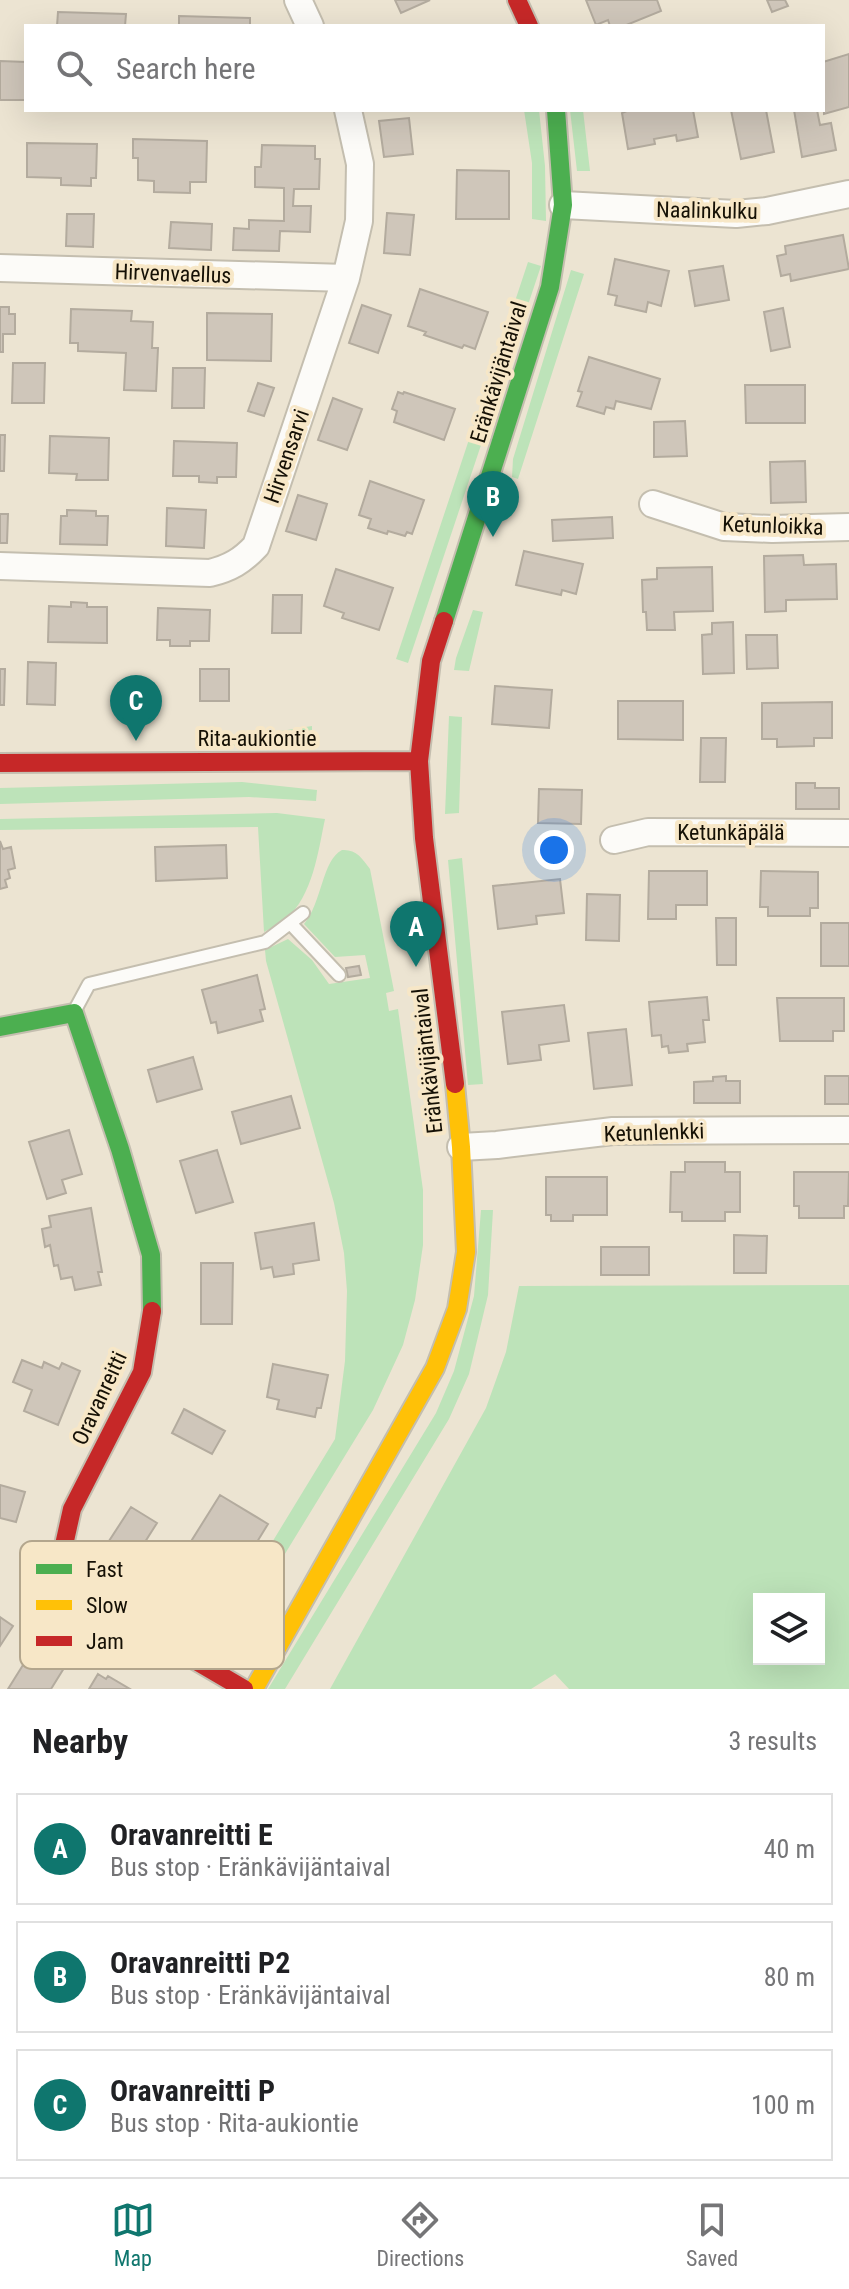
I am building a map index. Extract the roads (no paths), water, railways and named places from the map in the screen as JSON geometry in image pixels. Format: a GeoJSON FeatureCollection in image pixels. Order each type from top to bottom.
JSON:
{"type":"FeatureCollection","features":[{"type":"Feature","properties":{"kind":"street"},"geometry":{"type":"LineString","coordinates":[[298,0],[309,24]]}},
{"type":"Feature","properties":{"kind":"street"},"geometry":{"type":"LineString","coordinates":[[517,0],[528,24]]}},
{"type":"Feature","properties":{"kind":"street","name":"Hirvensarvi"},"geometry":{"type":"LineString","coordinates":[[0,566],[210,573],[242,561],[256,546],[346,278],[359,221],[360,164],[348,112]]}},
{"type":"Feature","properties":{"kind":"street","name":"Eränkävijäntaival"},"geometry":{"type":"LineString","coordinates":[[284,1636],[435,1368],[457,1309],[466,1252],[461,1147],[424,838],[419,761],[431,661],[550,287],[563,205],[556,112]]}},
{"type":"Feature","properties":{"kind":"street","name":"Naalinkulku"},"geometry":{"type":"LineString","coordinates":[[563,205],[736,214],[767,211],[849,194]]}},
{"type":"Feature","properties":{"kind":"street","name":"Hirvenvaellus"},"geometry":{"type":"LineString","coordinates":[[0,268],[346,278]]}},
{"type":"Feature","properties":{"kind":"street","name":"Ketunloikka"},"geometry":{"type":"LineString","coordinates":[[653,504],[724,527],[849,527]]}},
{"type":"Feature","properties":{"kind":"street","name":"Rita-aukiontie"},"geometry":{"type":"LineString","coordinates":[[0,763],[419,761]]}},
{"type":"Feature","properties":{"kind":"street","name":"Ketunkäpälä"},"geometry":{"type":"LineString","coordinates":[[614,840],[648,832],[849,833]]}},
{"type":"Feature","properties":{"kind":"street"},"geometry":{"type":"LineString","coordinates":[[0,1027],[74,1013]]}},
{"type":"Feature","properties":{"kind":"street","name":"Oravanreitti"},"geometry":{"type":"LineString","coordinates":[[65,1541],[72,1509],[142,1372],[153,1302],[151,1255],[120,1149],[74,1013]]}},
{"type":"Feature","properties":{"kind":"street","name":"Ketunlenkki"},"geometry":{"type":"LineString","coordinates":[[461,1147],[613,1131],[849,1130]]}},
{"type":"Feature","properties":{"kind":"street","name":"Oravanreitti"},"geometry":{"type":"LineString","coordinates":[[210,1669],[244,1689]]}},
{"type":"Feature","properties":{"kind":"street","name":"Eränkävijäntaival"},"geometry":{"type":"LineString","coordinates":[[254,1689],[265,1669]]}},
{"type":"Feature","properties":{"kind":"lane"},"geometry":{"type":"LineString","coordinates":[[74,1013],[89,984],[265,942],[303,913]]}},
{"type":"Feature","properties":{"kind":"lane"},"geometry":{"type":"LineString","coordinates":[[291,924],[339,975]]}},
{"type":"Feature","properties":{"kind":"place","name":"Oravanreitti P2"},"geometry":{"type":"Point","coordinates":[493,537]}},
{"type":"Feature","properties":{"kind":"place","name":"Oravanreitti P"},"geometry":{"type":"Point","coordinates":[136,741]}},
{"type":"Feature","properties":{"kind":"place","name":"Oravanreitti E"},"geometry":{"type":"Point","coordinates":[416,967]}}]}
